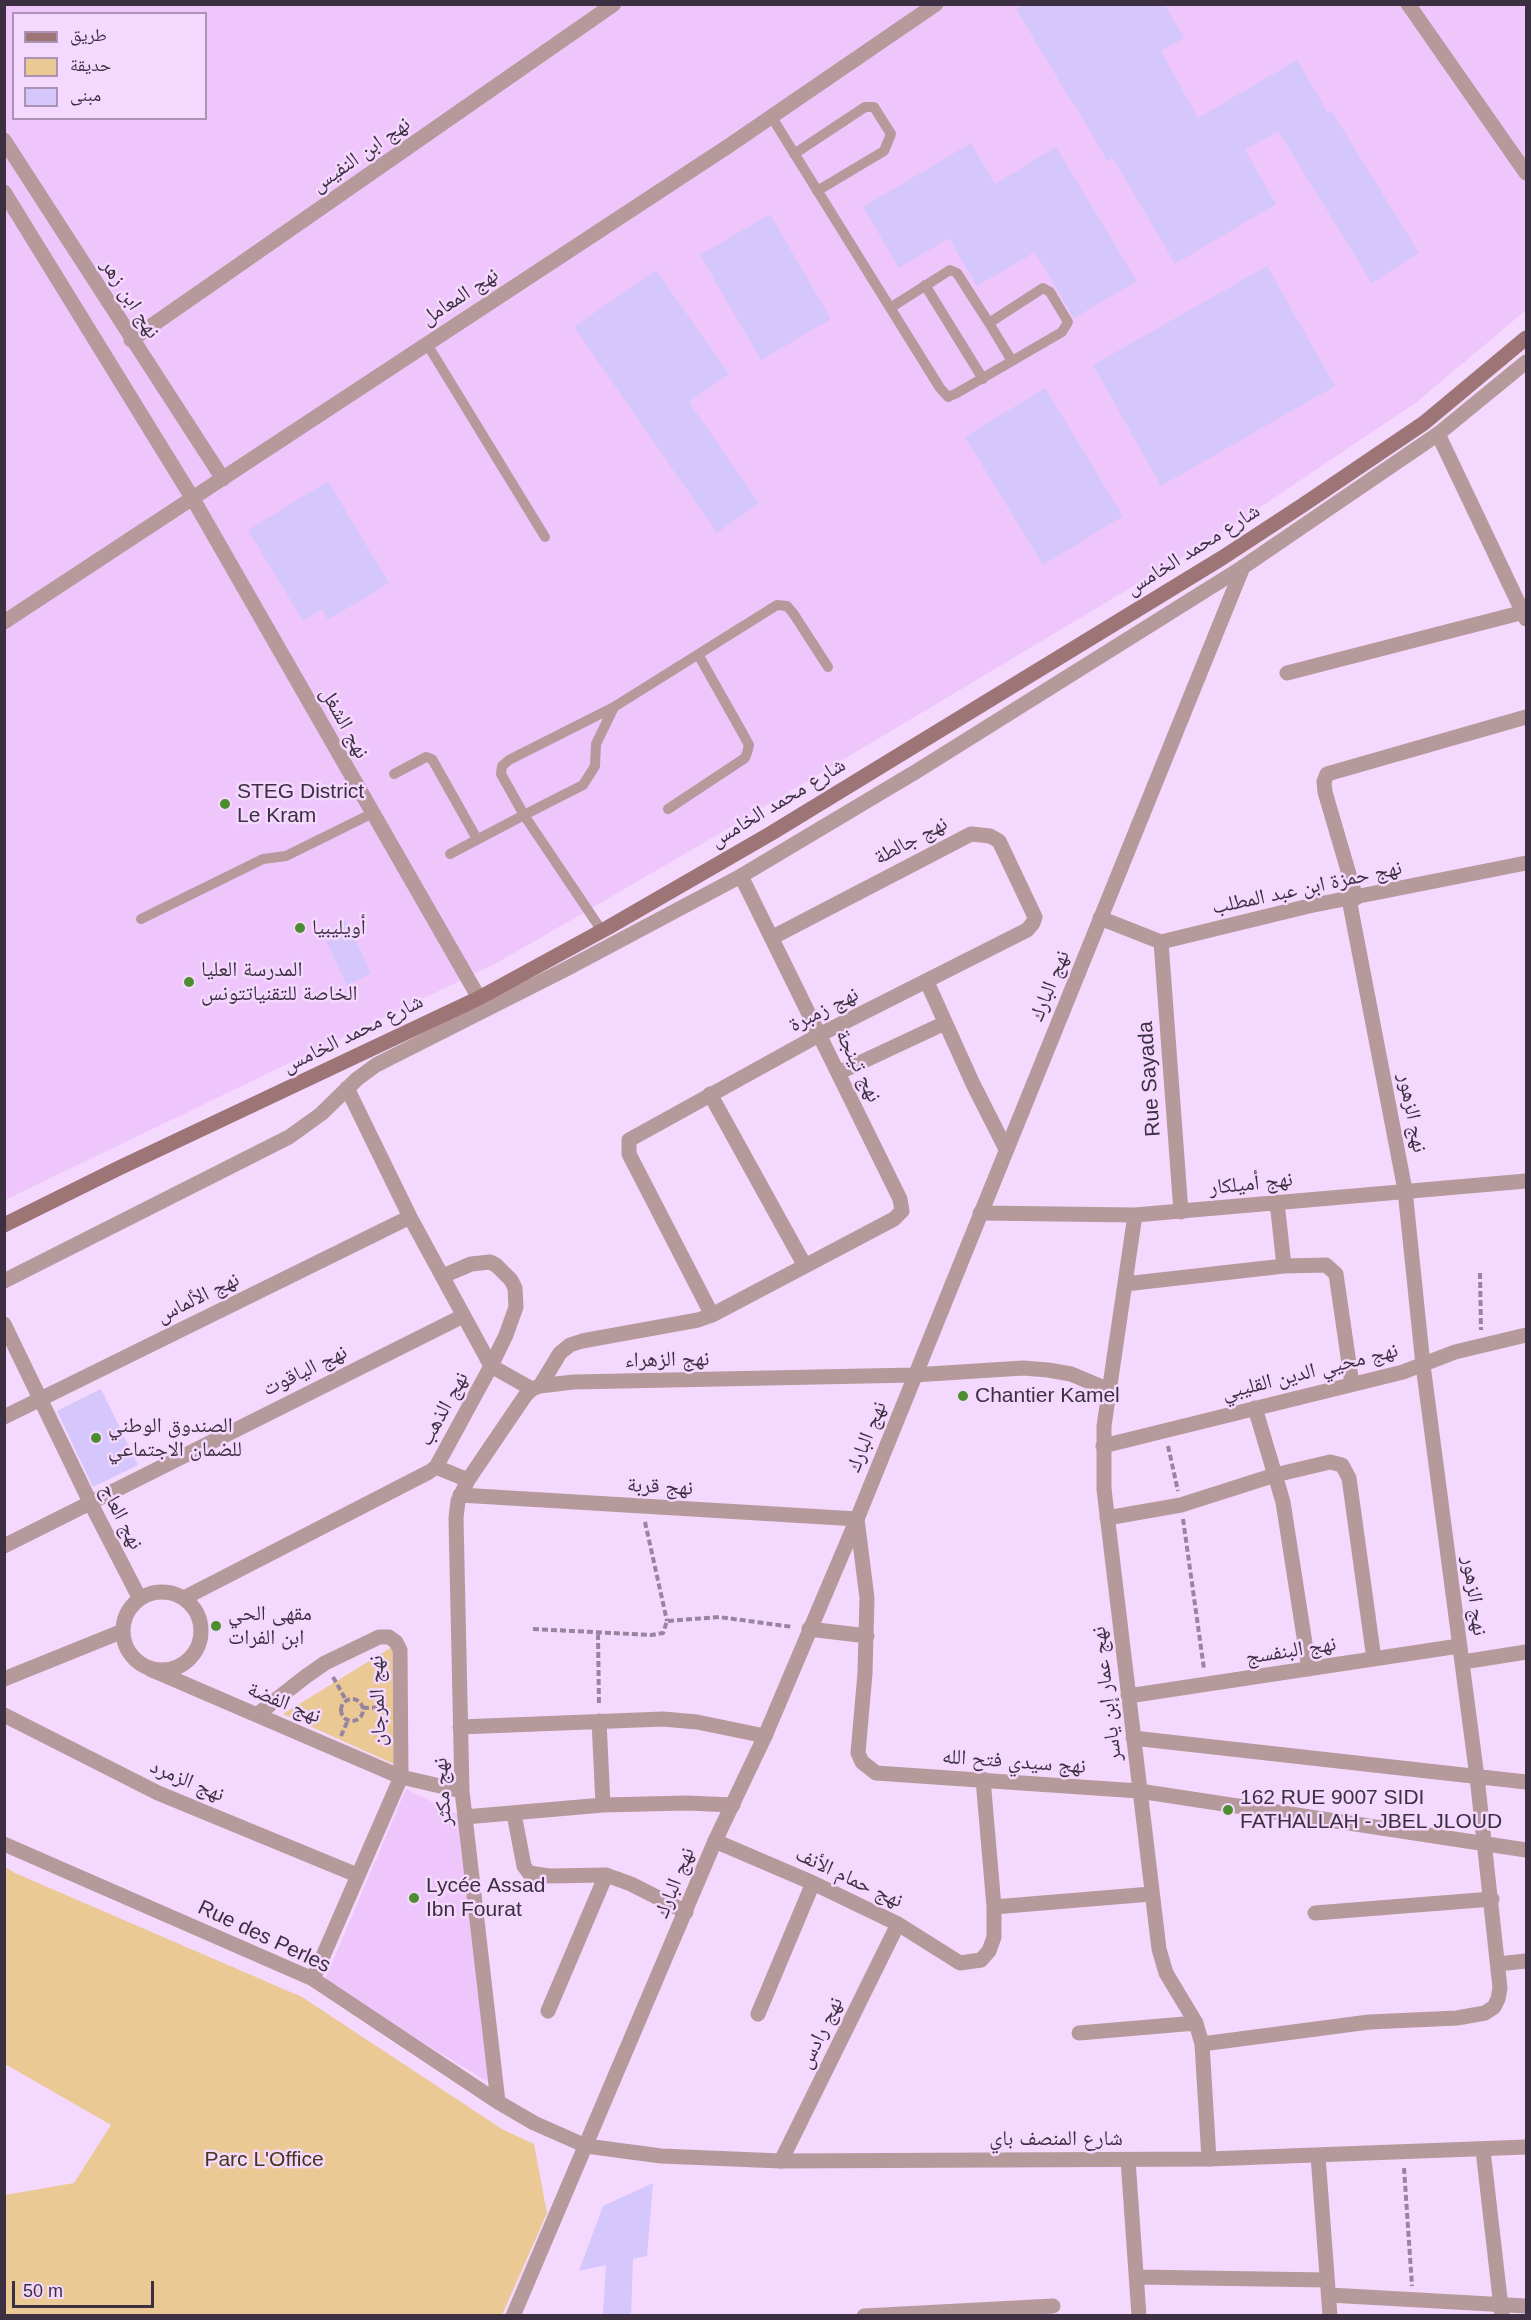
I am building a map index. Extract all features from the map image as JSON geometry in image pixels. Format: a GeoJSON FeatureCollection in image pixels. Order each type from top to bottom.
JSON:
{"type":"FeatureCollection","features":[{"type":"Feature","properties":{"kind":"main road","name":"شارع محمد الخامس"},"geometry":{"type":"LineString","coordinates":[[4,1225],[478,998],[602,931],[818,805],[1222,558],[1424,423],[1527,338]]}},
{"type":"Feature","properties":{"kind":"street","name":"نهج ابن النفيس"},"geometry":{"type":"LineString","coordinates":[[131,340],[614,4]]}},
{"type":"Feature","properties":{"kind":"street","name":"نهج المعامل"},"geometry":{"type":"LineString","coordinates":[[4,622],[771,116],[936,4]]}},
{"type":"Feature","properties":{"kind":"street"},"geometry":{"type":"LineString","coordinates":[[1407,4],[1527,173]]}},
{"type":"Feature","properties":{"kind":"street","name":"نهج ابن زهر"},"geometry":{"type":"LineString","coordinates":[[4,140],[131,340],[223,478]]}},
{"type":"Feature","properties":{"kind":"street","name":"نهج الشغل"},"geometry":{"type":"LineString","coordinates":[[4,192],[193,499],[478,998]]}},
{"type":"Feature","properties":{"kind":"street"},"geometry":{"type":"LineString","coordinates":[[4,1281],[210,1179],[289,1137],[321,1114],[365,1071],[566,969],[741,876],[917,771],[1243,567],[1438,434],[1527,362]]}},
{"type":"Feature","properties":{"kind":"street"},"geometry":{"type":"LineString","coordinates":[[1287,673],[1525,615],[1522,595],[1438,434]]}},
{"type":"Feature","properties":{"kind":"street","name":"نهج البارك"},"geometry":{"type":"LineString","coordinates":[[513,2316],[715,1841],[765,1736],[857,1519],[1243,567]]}},
{"type":"Feature","properties":{"kind":"street","name":"نهج الزهور"},"geometry":{"type":"LineString","coordinates":[[1202,2044],[1370,2022],[1457,2018],[1485,2013],[1494,2007],[1498,1999],[1500,1988],[1492,1899],[1423,1365],[1405,1190],[1352,898],[1323,786],[1327,774],[1527,717]]}},
{"type":"Feature","properties":{"kind":"street","name":"نهج جالطة"},"geometry":{"type":"LineString","coordinates":[[773,938],[971,834],[990,836],[999,841],[1035,913]]}},
{"type":"Feature","properties":{"kind":"street","name":"نهج حمزة ابن عبد المطلب"},"geometry":{"type":"LineString","coordinates":[[1161,942],[1309,906],[1527,864]]}},
{"type":"Feature","properties":{"kind":"street","name":"نهج تينجة"},"geometry":{"type":"LineString","coordinates":[[741,876],[900,1199],[902,1211],[894,1219],[805,1266]]}},
{"type":"Feature","properties":{"kind":"street","name":"نهج زمبرة"},"geometry":{"type":"LineString","coordinates":[[712,1315],[629,1154],[628,1144],[632,1137],[819,1035],[1027,930],[1034,923],[1035,913]]}},
{"type":"Feature","properties":{"kind":"street"},"geometry":{"type":"LineString","coordinates":[[1100,918],[1161,942]]}},
{"type":"Feature","properties":{"kind":"street","name":"Rue Sayada"},"geometry":{"type":"LineString","coordinates":[[1161,942],[1180,1212]]}},
{"type":"Feature","properties":{"kind":"street"},"geometry":{"type":"LineString","coordinates":[[927,982],[973,1084],[1006,1149]]}},
{"type":"Feature","properties":{"kind":"street"},"geometry":{"type":"LineString","coordinates":[[838,1072],[945,1023]]}},
{"type":"Feature","properties":{"kind":"street","name":"نهج الذهب"},"geometry":{"type":"LineString","coordinates":[[184,1598],[413,1482],[436,1467],[491,1366],[410,1217],[347,1088]]}},
{"type":"Feature","properties":{"kind":"street"},"geometry":{"type":"LineString","coordinates":[[436,1467],[468,1480],[520,1402],[536,1388],[560,1353],[575,1343],[712,1315],[805,1266],[710,1094]]}},
{"type":"Feature","properties":{"kind":"street","name":"نهج أميلكار"},"geometry":{"type":"LineString","coordinates":[[980,1213],[1135,1215],[1527,1181]]}},
{"type":"Feature","properties":{"kind":"street"},"geometry":{"type":"LineString","coordinates":[[1277,1202],[1284,1266]]}},
{"type":"Feature","properties":{"kind":"street","name":"نهج عمار إبن ياسر"},"geometry":{"type":"LineString","coordinates":[[1135,1215],[1103,1446],[1107,1518],[1159,1949],[1166,1973],[1196,2023],[1202,2044],[1209,2159]]}},
{"type":"Feature","properties":{"kind":"street","name":"نهج الألماس"},"geometry":{"type":"LineString","coordinates":[[4,1417],[410,1217]]}},
{"type":"Feature","properties":{"kind":"street"},"geometry":{"type":"LineString","coordinates":[[443,1276],[471,1264],[490,1262],[511,1280],[515,1288],[516,1307],[510,1327],[491,1366],[536,1388]]}},
{"type":"Feature","properties":{"kind":"street"},"geometry":{"type":"LineString","coordinates":[[1125,1284],[1284,1266],[1320,1264],[1329,1267],[1336,1274],[1352,1384]]}},
{"type":"Feature","properties":{"kind":"street","name":"نهج الياقوت"},"geometry":{"type":"LineString","coordinates":[[4,1546],[463,1316]]}},
{"type":"Feature","properties":{"kind":"street","name":"نهج العاج"},"geometry":{"type":"LineString","coordinates":[[4,1324],[90,1502],[140,1599]]}},
{"type":"Feature","properties":{"kind":"street","name":"نهج محيي الدين القليبي"},"geometry":{"type":"LineString","coordinates":[[1103,1446],[1352,1384],[1423,1365],[1455,1352],[1527,1335]]}},
{"type":"Feature","properties":{"kind":"street","name":"نهج الزهراء"},"geometry":{"type":"LineString","coordinates":[[536,1388],[573,1382],[914,1375],[1023,1368],[1071,1374],[1109,1390]]}},
{"type":"Feature","properties":{"kind":"street"},"geometry":{"type":"LineString","coordinates":[[1255,1408],[1275,1475],[1292,1548],[1310,1669]]}},
{"type":"Feature","properties":{"kind":"street"},"geometry":{"type":"LineString","coordinates":[[1107,1518],[1181,1505],[1275,1475],[1330,1462],[1337,1463],[1346,1469],[1349,1478],[1374,1659]]}},
{"type":"Feature","properties":{"kind":"street","name":"نهج مكثر"},"geometry":{"type":"LineString","coordinates":[[468,1480],[460,1495],[456,1518],[462,1791],[498,2102]]}},
{"type":"Feature","properties":{"kind":"street","name":"نهج قربة"},"geometry":{"type":"LineString","coordinates":[[460,1495],[857,1519]]}},
{"type":"Feature","properties":{"kind":"street","name":"نهج سيدي فتح الله"},"geometry":{"type":"LineString","coordinates":[[857,1519],[865,1574],[867,1636],[858,1753],[870,1771],[891,1775],[983,1779],[1139,1791],[1527,1850]]}},
{"type":"Feature","properties":{"kind":"street"},"geometry":{"type":"LineString","coordinates":[[161,1592],[173,1593],[184,1598],[199,1615],[202,1637],[192,1658],[173,1670],[150,1669],[134,1658],[128,1650],[123,1631],[128,1613],[140,1599],[161,1592]]}},
{"type":"Feature","properties":{"kind":"street"},"geometry":{"type":"LineString","coordinates":[[809,1629],[867,1636]]}},
{"type":"Feature","properties":{"kind":"street"},"geometry":{"type":"LineString","coordinates":[[4,1679],[123,1631]]}},
{"type":"Feature","properties":{"kind":"street","name":"نهج المرجان"},"geometry":{"type":"LineString","coordinates":[[258,1714],[325,1663],[379,1637],[389,1637],[396,1642],[400,1650],[401,1777]]}},
{"type":"Feature","properties":{"kind":"street","name":"نهج البنفسج"},"geometry":{"type":"LineString","coordinates":[[1128,1696],[1460,1647]]}},
{"type":"Feature","properties":{"kind":"street"},"geometry":{"type":"LineString","coordinates":[[1463,1662],[1527,1652]]}},
{"type":"Feature","properties":{"kind":"street","name":"نهج الفضة"},"geometry":{"type":"LineString","coordinates":[[150,1669],[401,1777],[462,1791]]}},
{"type":"Feature","properties":{"kind":"street","name":"نهج الزمرد"},"geometry":{"type":"LineString","coordinates":[[6,1719],[158,1793],[357,1875]]}},
{"type":"Feature","properties":{"kind":"street"},"geometry":{"type":"LineString","coordinates":[[460,1727],[663,1719],[697,1722],[765,1736]]}},
{"type":"Feature","properties":{"kind":"street"},"geometry":{"type":"LineString","coordinates":[[599,1721],[603,1805]]}},
{"type":"Feature","properties":{"kind":"street"},"geometry":{"type":"LineString","coordinates":[[1133,1738],[1527,1782]]}},
{"type":"Feature","properties":{"kind":"street"},"geometry":{"type":"LineString","coordinates":[[313,1979],[401,1777]]}},
{"type":"Feature","properties":{"kind":"street"},"geometry":{"type":"LineString","coordinates":[[983,1779],[994,1907],[1152,1894]]}},
{"type":"Feature","properties":{"kind":"street"},"geometry":{"type":"LineString","coordinates":[[465,1817],[603,1805],[733,1804]]}},
{"type":"Feature","properties":{"kind":"street"},"geometry":{"type":"LineString","coordinates":[[514,1814],[524,1866],[529,1873],[549,1876],[606,1875],[631,1884],[686,1912]]}},
{"type":"Feature","properties":{"kind":"street","name":"نهج حمام الأنف"},"geometry":{"type":"LineString","coordinates":[[715,1841],[813,1883],[898,1924],[960,1963],[981,1960],[989,1951],[994,1937],[994,1907]]}},
{"type":"Feature","properties":{"kind":"street","name":"Rue des Perles"},"geometry":{"type":"LineString","coordinates":[[4,1844],[313,1979],[498,2102],[534,2123],[586,2146]]}},
{"type":"Feature","properties":{"kind":"street"},"geometry":{"type":"LineString","coordinates":[[548,2011],[606,1875]]}},
{"type":"Feature","properties":{"kind":"street"},"geometry":{"type":"LineString","coordinates":[[758,2014],[813,1883]]}},
{"type":"Feature","properties":{"kind":"street"},"geometry":{"type":"LineString","coordinates":[[1316,1913],[1492,1899]]}},
{"type":"Feature","properties":{"kind":"street","name":"نهج رادس"},"geometry":{"type":"LineString","coordinates":[[781,2161],[898,1924]]}},
{"type":"Feature","properties":{"kind":"street"},"geometry":{"type":"LineString","coordinates":[[1498,1964],[1527,1960]]}},
{"type":"Feature","properties":{"kind":"street"},"geometry":{"type":"LineString","coordinates":[[1079,2033],[1196,2023]]}},
{"type":"Feature","properties":{"kind":"street","name":"شارع المنصف باي"},"geometry":{"type":"LineString","coordinates":[[586,2146],[661,2156],[781,2161],[1209,2159],[1527,2147]]}},
{"type":"Feature","properties":{"kind":"street"},"geometry":{"type":"LineString","coordinates":[[1484,2150],[1502,2310]]}},
{"type":"Feature","properties":{"kind":"street"},"geometry":{"type":"LineString","coordinates":[[1318,2156],[1330,2316]]}},
{"type":"Feature","properties":{"kind":"street"},"geometry":{"type":"LineString","coordinates":[[1128,2160],[1140,2316]]}},
{"type":"Feature","properties":{"kind":"street"},"geometry":{"type":"LineString","coordinates":[[1137,2277],[1328,2288],[1502,2310],[1527,2306]]}},
{"type":"Feature","properties":{"kind":"street"},"geometry":{"type":"LineString","coordinates":[[864,2316],[1053,2306]]}},
{"type":"Feature","properties":{"kind":"lane"},"geometry":{"type":"LineString","coordinates":[[794,154],[865,107],[874,106],[891,134],[884,151],[817,190]]}},
{"type":"Feature","properties":{"kind":"lane"},"geometry":{"type":"LineString","coordinates":[[771,116],[940,388],[948,397],[1062,332],[1068,322],[1050,292],[1043,288],[988,323]]}},
{"type":"Feature","properties":{"kind":"lane"},"geometry":{"type":"LineString","coordinates":[[890,308],[945,272],[954,270],[1012,361]]}},
{"type":"Feature","properties":{"kind":"lane"},"geometry":{"type":"LineString","coordinates":[[925,285],[983,379]]}},
{"type":"Feature","properties":{"kind":"lane"},"geometry":{"type":"LineString","coordinates":[[427,344],[545,537]]}},
{"type":"Feature","properties":{"kind":"lane"},"geometry":{"type":"LineString","coordinates":[[602,931],[524,815],[501,774],[502,766],[509,760],[614,707],[699,656],[777,605],[788,606],[828,668]]}},
{"type":"Feature","properties":{"kind":"lane"},"geometry":{"type":"LineString","coordinates":[[668,809],[745,758],[749,745],[699,656]]}},
{"type":"Feature","properties":{"kind":"lane"},"geometry":{"type":"LineString","coordinates":[[450,854],[583,785],[595,766],[596,744],[614,707]]}},
{"type":"Feature","properties":{"kind":"lane"},"geometry":{"type":"LineString","coordinates":[[394,774],[426,757],[432,759],[477,839]]}},
{"type":"Feature","properties":{"kind":"lane"},"geometry":{"type":"LineString","coordinates":[[141,920],[263,859],[286,856],[371,814]]}},
{"type":"Feature","properties":{"kind":"path"},"geometry":{"type":"LineString","coordinates":[[1480,1273],[1481,1345]]}},
{"type":"Feature","properties":{"kind":"path"},"geometry":{"type":"LineString","coordinates":[[1165,1431],[1181,1505],[1206,1685]]}},
{"type":"Feature","properties":{"kind":"path"},"geometry":{"type":"LineString","coordinates":[[533,1629],[598,1634],[651,1635],[663,1633],[667,1621],[642,1507]]}},
{"type":"Feature","properties":{"kind":"path"},"geometry":{"type":"LineString","coordinates":[[667,1621],[719,1617],[809,1629]]}},
{"type":"Feature","properties":{"kind":"path"},"geometry":{"type":"LineString","coordinates":[[598,1634],[599,1721]]}},
{"type":"Feature","properties":{"kind":"path"},"geometry":{"type":"LineString","coordinates":[[325,1663],[346,1700]]}},
{"type":"Feature","properties":{"kind":"path"},"geometry":{"type":"LineString","coordinates":[[355,1699],[362,1704],[363,1712],[358,1719],[350,1721],[343,1716],[341,1707],[346,1700],[355,1699]]}},
{"type":"Feature","properties":{"kind":"path"},"geometry":{"type":"LineString","coordinates":[[1403,2152],[1413,2299]]}},
{"type":"Feature","properties":{"kind":"shaded area"},"geometry":{"type":"Polygon","coordinates":[[[5,5],[1526,5],[1526,310],[1417,402],[1219,535],[712,838],[497,963],[5,1200],[5,5]]]}},
{"type":"Feature","properties":{"kind":"shaded area","name":"Lycée Assad Ibn Fourat"},"geometry":{"type":"Polygon","coordinates":[[[406,1789],[459,1815],[493,2085],[324,1982],[406,1789]]]}},
{"type":"Feature","properties":{"kind":"green space"},"geometry":{"type":"Polygon","coordinates":[[[392,1647],[394,1764],[283,1714],[392,1647]]]}},
{"type":"Feature","properties":{"kind":"green space","name":"Parc L'Office"},"geometry":{"type":"Polygon","coordinates":[[[4,1866],[15,1873],[302,1997],[502,2129],[534,2144],[547,2213],[502,2315],[5,2315],[5,2195],[74,2183],[111,2125],[5,2064],[4,1866]]]}},
{"type":"Feature","properties":{"kind":"building"},"geometry":{"type":"Polygon","coordinates":[[[1024,4],[1164,4],[1184,38],[1161,51],[1198,118],[1297,60],[1328,113],[1331,110],[1419,253],[1372,283],[1278,131],[1245,150],[1276,204],[1175,264],[1113,158],[1107,161],[1016,9],[1024,4]]]}},
{"type":"Feature","properties":{"kind":"building"},"geometry":{"type":"Polygon","coordinates":[[[971,143],[995,184],[1056,147],[1137,281],[1074,318],[1035,252],[977,286],[949,238],[899,268],[863,207],[971,143]]]}},
{"type":"Feature","properties":{"kind":"building"},"geometry":{"type":"Polygon","coordinates":[[[770,214],[831,319],[761,360],[700,255],[770,214]]]}},
{"type":"Feature","properties":{"kind":"building"},"geometry":{"type":"Polygon","coordinates":[[[1267,266],[1335,386],[1161,486],[1093,365],[1267,266]]]}},
{"type":"Feature","properties":{"kind":"building"},"geometry":{"type":"Polygon","coordinates":[[[656,270],[729,374],[689,402],[759,503],[717,533],[574,327],[656,270]]]}},
{"type":"Feature","properties":{"kind":"building"},"geometry":{"type":"Polygon","coordinates":[[[1045,388],[1123,516],[1043,565],[965,437],[1045,388]]]}},
{"type":"Feature","properties":{"kind":"building"},"geometry":{"type":"Polygon","coordinates":[[[328,481],[389,583],[328,620],[322,609],[303,621],[248,530],[328,481]]]}},
{"type":"Feature","properties":{"kind":"building"},"geometry":{"type":"Polygon","coordinates":[[[346,920],[371,973],[347,986],[322,932],[346,920]]]}},
{"type":"Feature","properties":{"kind":"building","name":"الصندوق الوطني للضمان الاجتماعي"},"geometry":{"type":"Polygon","coordinates":[[[101,1389],[138,1465],[93,1487],[57,1411],[101,1389]]]}},
{"type":"Feature","properties":{"kind":"building"},"geometry":{"type":"Polygon","coordinates":[[[653,2183],[647,2256],[633,2259],[631,2316],[603,2316],[606,2265],[579,2271],[603,2206],[653,2183]]]}},
{"type":"Feature","properties":{"kind":"place","name":"STEG District Le Kram"},"geometry":{"type":"Point","coordinates":[225,804]}},
{"type":"Feature","properties":{"kind":"place","name":"أويليبيا"},"geometry":{"type":"Point","coordinates":[300,928]}},
{"type":"Feature","properties":{"kind":"place","name":"المدرسة العليا الخاصة للتقنياتتونس"},"geometry":{"type":"Point","coordinates":[189,982]}},
{"type":"Feature","properties":{"kind":"place","name":"Chantier Kamel"},"geometry":{"type":"Point","coordinates":[963,1396]}},
{"type":"Feature","properties":{"kind":"place","name":"الصندوق الوطني للضمان الاجتماعي"},"geometry":{"type":"Point","coordinates":[96,1438]}},
{"type":"Feature","properties":{"kind":"place","name":"مقهى الحي ابن الفرات"},"geometry":{"type":"Point","coordinates":[216,1626]}},
{"type":"Feature","properties":{"kind":"place","name":"162 RUE 9007 SIDI FATHALLAH - JBEL JLOUD"},"geometry":{"type":"Point","coordinates":[1228,1810]}},
{"type":"Feature","properties":{"kind":"place","name":"Lycée Assad Ibn Fourat"},"geometry":{"type":"Point","coordinates":[414,1898]}}]}
